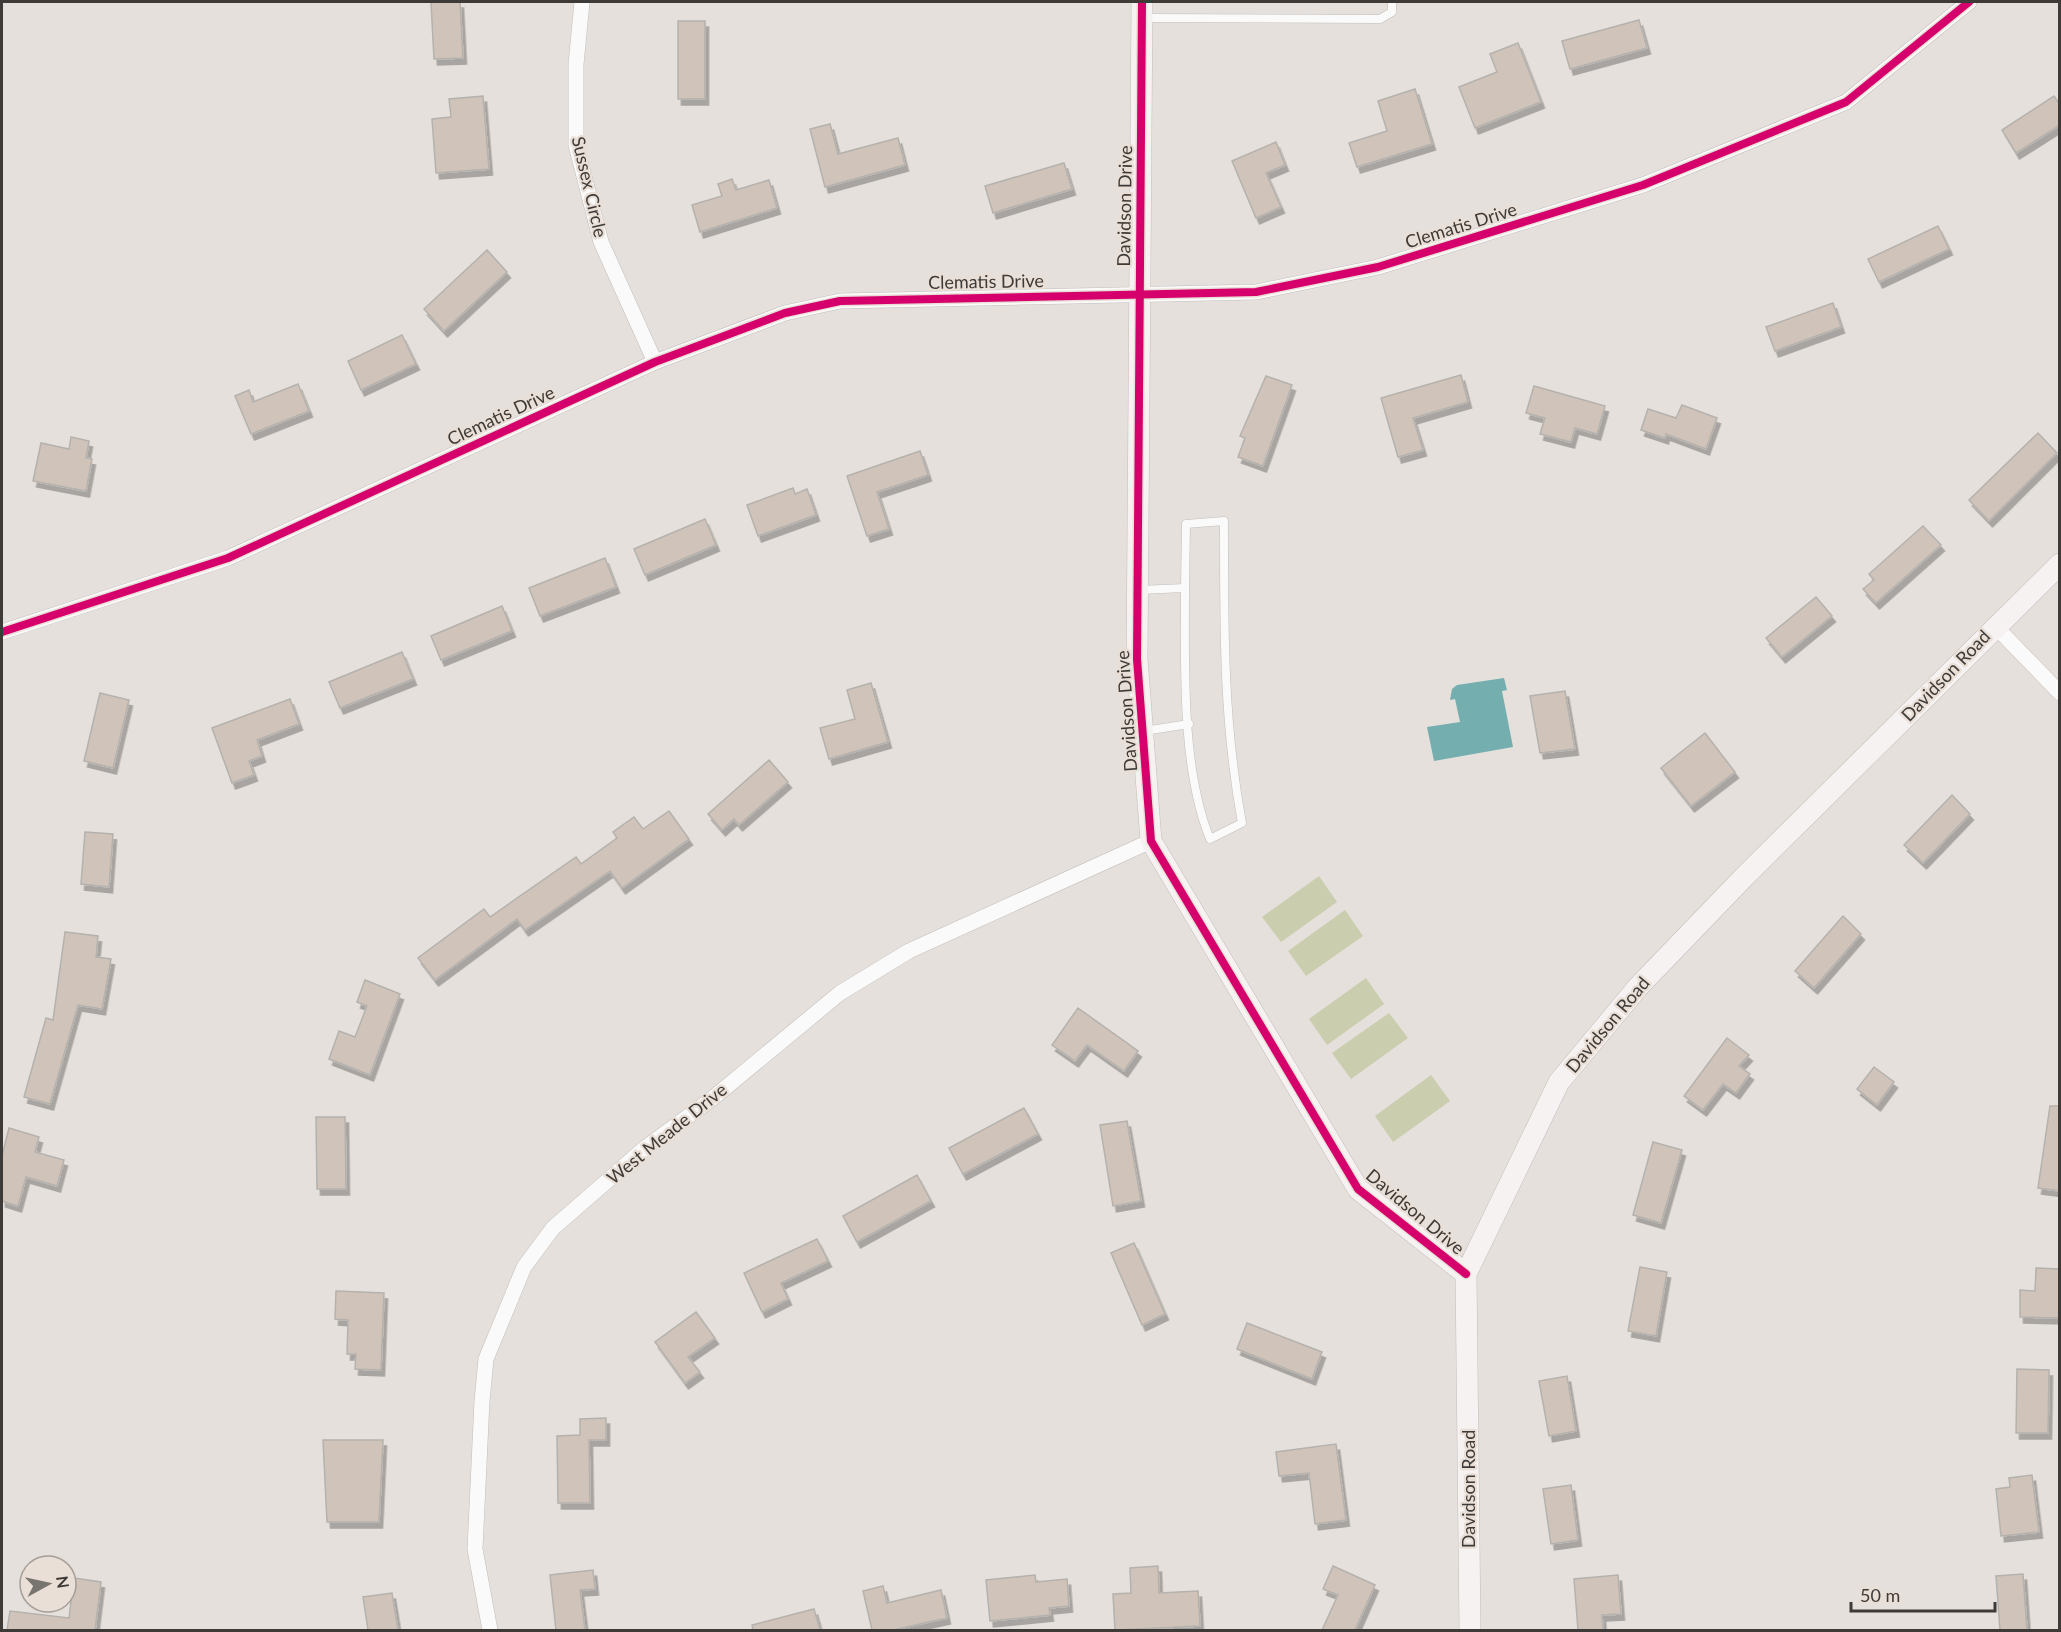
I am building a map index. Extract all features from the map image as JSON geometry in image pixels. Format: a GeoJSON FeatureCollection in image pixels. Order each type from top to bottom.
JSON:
{"type":"FeatureCollection","features":[{"type":"Feature","properties":{"kind":"street","name":"Sussex Circle"},"geometry":{"type":"LineString","coordinates":[[582,2],[576,64],[576,145],[601,242],[656,362]]}},
{"type":"Feature","properties":{"kind":"street","name":"Clematis Drive"},"geometry":{"type":"LineString","coordinates":[[2,632],[228,558],[656,362],[785,313],[840,301],[1256,292],[1358,272],[1643,185],[1846,102],[1969,2]]}},
{"type":"Feature","properties":{"kind":"street","name":"Davidson Drive"},"geometry":{"type":"LineString","coordinates":[[1142,10],[1137,659],[1151,841],[1358,1189],[1466,1274]]}},
{"type":"Feature","properties":{"kind":"street","name":"Davidson Road"},"geometry":{"type":"LineString","coordinates":[[1470,1630],[1466,1274],[1559,1082],[1638,987],[1744,877],[2060,564]]}},
{"type":"Feature","properties":{"kind":"street"},"geometry":{"type":"LineString","coordinates":[[1995,626],[2060,693]]}},
{"type":"Feature","properties":{"kind":"street","name":"West Meade Drive"},"geometry":{"type":"LineString","coordinates":[[490,1630],[475,1549],[486,1359],[524,1267],[553,1228],[645,1148],[713,1098],[840,993],[909,951],[1151,841]]}},
{"type":"Feature","properties":{"kind":"lane"},"geometry":{"type":"LineString","coordinates":[[1142,10],[1380,19],[1392,12],[1392,2]]}},
{"type":"Feature","properties":{"kind":"lane"},"geometry":{"type":"LineString","coordinates":[[1224,521],[1224,654],[1227,713],[1231,763],[1242,823],[1210,839],[1201,816],[1189,724],[1185,588],[1186,524],[1224,521]]}},
{"type":"Feature","properties":{"kind":"lane"},"geometry":{"type":"LineString","coordinates":[[1138,590],[1185,588]]}},
{"type":"Feature","properties":{"kind":"lane"},"geometry":{"type":"LineString","coordinates":[[1143,731],[1189,724]]}},
{"type":"Feature","properties":{"kind":"green space"},"geometry":{"type":"Polygon","coordinates":[[[1319,876],[1337,902],[1281,942],[1262,917],[1319,876]]]}},
{"type":"Feature","properties":{"kind":"green space"},"geometry":{"type":"Polygon","coordinates":[[[1345,910],[1363,936],[1306,976],[1288,951],[1345,910]]]}},
{"type":"Feature","properties":{"kind":"green space"},"geometry":{"type":"Polygon","coordinates":[[[1366,978],[1384,1004],[1327,1045],[1309,1019],[1366,978]]]}},
{"type":"Feature","properties":{"kind":"green space"},"geometry":{"type":"Polygon","coordinates":[[[1389,1013],[1408,1038],[1351,1079],[1332,1053],[1389,1013]]]}},
{"type":"Feature","properties":{"kind":"green space"},"geometry":{"type":"Polygon","coordinates":[[[1431,1075],[1450,1101],[1393,1142],[1375,1116],[1431,1075]]]}},
{"type":"Feature","properties":{"kind":"water"},"geometry":{"type":"Polygon","coordinates":[[[1504,678],[1507,690],[1502,691],[1513,747],[1434,761],[1427,727],[1460,722],[1455,699],[1450,700],[1452,689],[1457,685],[1504,678]]]}},
{"type":"Feature","properties":{"kind":"building"},"geometry":{"type":"Polygon","coordinates":[[[431,2],[460,2],[463,58],[434,59],[431,2]]]}},
{"type":"Feature","properties":{"kind":"building"},"geometry":{"type":"Polygon","coordinates":[[[1639,20],[1647,48],[1570,69],[1562,41],[1639,20]]]}},
{"type":"Feature","properties":{"kind":"building"},"geometry":{"type":"Polygon","coordinates":[[[678,21],[705,21],[705,99],[678,99],[678,21]]]}},
{"type":"Feature","properties":{"kind":"building"},"geometry":{"type":"Polygon","coordinates":[[[1518,43],[1541,102],[1475,128],[1459,87],[1497,72],[1490,54],[1518,43]]]}},
{"type":"Feature","properties":{"kind":"building"},"geometry":{"type":"Polygon","coordinates":[[[1415,89],[1432,144],[1357,167],[1349,143],[1387,131],[1378,101],[1415,89]]]}},
{"type":"Feature","properties":{"kind":"building"},"geometry":{"type":"Polygon","coordinates":[[[483,96],[489,169],[436,173],[432,119],[451,117],[449,99],[483,96]]]}},
{"type":"Feature","properties":{"kind":"building"},"geometry":{"type":"Polygon","coordinates":[[[2054,96],[2060,105],[2060,125],[2016,153],[2002,130],[2054,96]]]}},
{"type":"Feature","properties":{"kind":"building"},"geometry":{"type":"Polygon","coordinates":[[[830,124],[838,154],[898,138],[905,165],[825,187],[810,129],[830,124]]]}},
{"type":"Feature","properties":{"kind":"building"},"geometry":{"type":"Polygon","coordinates":[[[1276,142],[1285,165],[1266,173],[1281,207],[1256,218],[1232,161],[1276,142]]]}},
{"type":"Feature","properties":{"kind":"building"},"geometry":{"type":"Polygon","coordinates":[[[1064,163],[1072,189],[993,213],[985,186],[1064,163]]]}},
{"type":"Feature","properties":{"kind":"building"},"geometry":{"type":"Polygon","coordinates":[[[732,179],[736,190],[769,180],[777,208],[700,232],[692,205],[722,196],[718,184],[732,179]]]}},
{"type":"Feature","properties":{"kind":"building"},"geometry":{"type":"Polygon","coordinates":[[[1938,226],[1949,249],[1879,282],[1868,259],[1938,226]]]}},
{"type":"Feature","properties":{"kind":"building"},"geometry":{"type":"Polygon","coordinates":[[[487,250],[507,272],[444,331],[424,309],[487,250]]]}},
{"type":"Feature","properties":{"kind":"building"},"geometry":{"type":"Polygon","coordinates":[[[1833,303],[1841,327],[1775,351],[1766,327],[1833,303]]]}},
{"type":"Feature","properties":{"kind":"building"},"geometry":{"type":"Polygon","coordinates":[[[402,335],[416,364],[361,390],[348,361],[402,335]]]}},
{"type":"Feature","properties":{"kind":"building"},"geometry":{"type":"Polygon","coordinates":[[[1461,375],[1468,402],[1413,418],[1423,450],[1398,457],[1381,398],[1461,375]]]}},
{"type":"Feature","properties":{"kind":"building"},"geometry":{"type":"Polygon","coordinates":[[[1266,376],[1292,385],[1263,466],[1238,457],[1245,438],[1240,436],[1266,376]]]}},
{"type":"Feature","properties":{"kind":"building"},"geometry":{"type":"Polygon","coordinates":[[[298,384],[309,411],[251,434],[235,396],[249,390],[253,402],[298,384]]]}},
{"type":"Feature","properties":{"kind":"building"},"geometry":{"type":"Polygon","coordinates":[[[1534,386],[1605,406],[1597,434],[1575,428],[1571,442],[1540,434],[1545,418],[1526,413],[1534,386]]]}},
{"type":"Feature","properties":{"kind":"building"},"geometry":{"type":"Polygon","coordinates":[[[1682,405],[1717,418],[1706,449],[1666,434],[1665,438],[1641,430],[1648,409],[1676,418],[1682,405]]]}},
{"type":"Feature","properties":{"kind":"building"},"geometry":{"type":"Polygon","coordinates":[[[2038,433],[2057,453],[1989,521],[1969,500],[2038,433]]]}},
{"type":"Feature","properties":{"kind":"building"},"geometry":{"type":"Polygon","coordinates":[[[71,437],[89,441],[86,458],[92,459],[86,491],[33,481],[41,443],[69,449],[71,437]]]}},
{"type":"Feature","properties":{"kind":"building"},"geometry":{"type":"Polygon","coordinates":[[[920,451],[928,475],[877,492],[889,529],[867,536],[847,476],[920,451]]]}},
{"type":"Feature","properties":{"kind":"building"},"geometry":{"type":"Polygon","coordinates":[[[793,488],[795,494],[807,489],[816,515],[758,536],[747,505],[793,488]]]}},
{"type":"Feature","properties":{"kind":"building"},"geometry":{"type":"Polygon","coordinates":[[[705,519],[716,545],[645,575],[634,549],[705,519]]]}},
{"type":"Feature","properties":{"kind":"building"},"geometry":{"type":"Polygon","coordinates":[[[1923,526],[1941,545],[1876,603],[1863,589],[1874,580],[1869,574],[1923,526]]]}},
{"type":"Feature","properties":{"kind":"building"},"geometry":{"type":"Polygon","coordinates":[[[605,558],[616,587],[540,616],[529,588],[605,558]]]}},
{"type":"Feature","properties":{"kind":"building"},"geometry":{"type":"Polygon","coordinates":[[[1816,597],[1832,616],[1782,657],[1766,638],[1816,597]]]}},
{"type":"Feature","properties":{"kind":"building"},"geometry":{"type":"Polygon","coordinates":[[[502,606],[512,631],[441,660],[431,636],[502,606]]]}},
{"type":"Feature","properties":{"kind":"building"},"geometry":{"type":"Polygon","coordinates":[[[402,652],[413,679],[340,708],[329,682],[402,652]]]}},
{"type":"Feature","properties":{"kind":"building"},"geometry":{"type":"Polygon","coordinates":[[[871,683],[888,742],[829,759],[820,728],[855,719],[847,690],[871,683]]]}},
{"type":"Feature","properties":{"kind":"building"},"geometry":{"type":"Polygon","coordinates":[[[1565,691],[1575,749],[1540,753],[1530,696],[1565,691]]]}},
{"type":"Feature","properties":{"kind":"building"},"geometry":{"type":"Polygon","coordinates":[[[100,693],[129,700],[113,768],[84,761],[100,693]]]}},
{"type":"Feature","properties":{"kind":"building"},"geometry":{"type":"Polygon","coordinates":[[[290,699],[299,724],[257,740],[262,756],[249,761],[254,775],[232,783],[212,728],[290,699]]]}},
{"type":"Feature","properties":{"kind":"building"},"geometry":{"type":"Polygon","coordinates":[[[1705,733],[1735,772],[1691,806],[1661,768],[1705,733]]]}},
{"type":"Feature","properties":{"kind":"building"},"geometry":{"type":"Polygon","coordinates":[[[769,760],[788,782],[739,825],[734,819],[722,830],[708,814],[769,760]]]}},
{"type":"Feature","properties":{"kind":"building"},"geometry":{"type":"Polygon","coordinates":[[[1952,795],[1970,814],[1923,863],[1904,845],[1952,795]]]}},
{"type":"Feature","properties":{"kind":"building"},"geometry":{"type":"Polygon","coordinates":[[[669,811],[689,839],[622,888],[610,871],[525,930],[517,919],[435,980],[418,958],[484,909],[490,917],[576,857],[581,864],[617,838],[613,832],[634,817],[643,829],[669,811]]]}},
{"type":"Feature","properties":{"kind":"building"},"geometry":{"type":"Polygon","coordinates":[[[85,832],[113,834],[109,887],[81,884],[85,832]]]}},
{"type":"Feature","properties":{"kind":"building"},"geometry":{"type":"Polygon","coordinates":[[[1843,916],[1861,934],[1814,988],[1795,971],[1843,916]]]}},
{"type":"Feature","properties":{"kind":"building"},"geometry":{"type":"Polygon","coordinates":[[[65,932],[98,936],[96,957],[111,959],[102,1009],[78,1005],[50,1104],[24,1097],[46,1018],[53,1020],[65,932]]]}},
{"type":"Feature","properties":{"kind":"building"},"geometry":{"type":"Polygon","coordinates":[[[365,980],[400,994],[370,1075],[329,1059],[339,1031],[355,1037],[367,1006],[357,1002],[365,980]]]}},
{"type":"Feature","properties":{"kind":"building"},"geometry":{"type":"Polygon","coordinates":[[[1078,1008],[1138,1051],[1124,1071],[1087,1045],[1075,1061],[1052,1045],[1078,1008]]]}},
{"type":"Feature","properties":{"kind":"building"},"geometry":{"type":"Polygon","coordinates":[[[1727,1038],[1749,1055],[1739,1066],[1750,1074],[1736,1093],[1723,1084],[1703,1110],[1684,1096],[1727,1038]]]}},
{"type":"Feature","properties":{"kind":"building"},"geometry":{"type":"Polygon","coordinates":[[[1874,1067],[1894,1082],[1877,1105],[1857,1089],[1874,1067]]]}},
{"type":"Feature","properties":{"kind":"building"},"geometry":{"type":"Polygon","coordinates":[[[2050,1106],[2060,1106],[2060,1191],[2038,1188],[2050,1106]]]}},
{"type":"Feature","properties":{"kind":"building"},"geometry":{"type":"Polygon","coordinates":[[[1024,1108],[1038,1134],[963,1174],[949,1148],[1024,1108]]]}},
{"type":"Feature","properties":{"kind":"building"},"geometry":{"type":"Polygon","coordinates":[[[316,1117],[345,1117],[346,1189],[317,1189],[316,1117]]]}},
{"type":"Feature","properties":{"kind":"building"},"geometry":{"type":"Polygon","coordinates":[[[1127,1121],[1141,1201],[1113,1206],[1100,1125],[1127,1121]]]}},
{"type":"Feature","properties":{"kind":"building"},"geometry":{"type":"Polygon","coordinates":[[[9,1128],[39,1137],[35,1152],[64,1160],[57,1186],[26,1177],[18,1206],[2,1201],[2,1156],[9,1128]]]}},
{"type":"Feature","properties":{"kind":"building"},"geometry":{"type":"Polygon","coordinates":[[[1653,1142],[1682,1150],[1661,1223],[1633,1215],[1653,1142]]]}},
{"type":"Feature","properties":{"kind":"building"},"geometry":{"type":"Polygon","coordinates":[[[917,1175],[931,1201],[857,1242],[843,1216],[917,1175]]]}},
{"type":"Feature","properties":{"kind":"building"},"geometry":{"type":"Polygon","coordinates":[[[817,1239],[828,1261],[781,1283],[788,1299],[762,1312],[744,1273],[817,1239]]]}},
{"type":"Feature","properties":{"kind":"building"},"geometry":{"type":"Polygon","coordinates":[[[1134,1243],[1165,1314],[1142,1325],[1111,1253],[1134,1243]]]}},
{"type":"Feature","properties":{"kind":"building"},"geometry":{"type":"Polygon","coordinates":[[[1640,1267],[1667,1272],[1656,1336],[1628,1331],[1640,1267]]]}},
{"type":"Feature","properties":{"kind":"building"},"geometry":{"type":"Polygon","coordinates":[[[2036,1268],[2060,1269],[2060,1318],[2020,1317],[2020,1290],[2035,1291],[2036,1268]]]}},
{"type":"Feature","properties":{"kind":"building"},"geometry":{"type":"Polygon","coordinates":[[[336,1291],[384,1293],[381,1370],[355,1369],[356,1354],[347,1354],[348,1320],[335,1319],[336,1291]]]}},
{"type":"Feature","properties":{"kind":"building"},"geometry":{"type":"Polygon","coordinates":[[[696,1312],[715,1338],[688,1357],[700,1372],[685,1383],[655,1342],[696,1312]]]}},
{"type":"Feature","properties":{"kind":"building"},"geometry":{"type":"Polygon","coordinates":[[[1247,1323],[1322,1352],[1312,1379],[1237,1349],[1247,1323]]]}},
{"type":"Feature","properties":{"kind":"building"},"geometry":{"type":"Polygon","coordinates":[[[2017,1369],[2049,1370],[2048,1433],[2016,1433],[2017,1369]]]}},
{"type":"Feature","properties":{"kind":"building"},"geometry":{"type":"Polygon","coordinates":[[[1567,1376],[1576,1431],[1549,1436],[1539,1381],[1567,1376]]]}},
{"type":"Feature","properties":{"kind":"building"},"geometry":{"type":"Polygon","coordinates":[[[606,1418],[606,1440],[589,1440],[590,1503],[558,1503],[557,1436],[580,1435],[580,1419],[606,1418]]]}},
{"type":"Feature","properties":{"kind":"building"},"geometry":{"type":"Polygon","coordinates":[[[323,1440],[383,1440],[379,1522],[327,1522],[323,1440]]]}},
{"type":"Feature","properties":{"kind":"building"},"geometry":{"type":"Polygon","coordinates":[[[1336,1444],[1346,1520],[1315,1524],[1309,1473],[1279,1476],[1276,1452],[1336,1444]]]}},
{"type":"Feature","properties":{"kind":"building"},"geometry":{"type":"Polygon","coordinates":[[[2032,1475],[2039,1532],[2001,1536],[1996,1489],[2010,1487],[2009,1478],[2032,1475]]]}},
{"type":"Feature","properties":{"kind":"building"},"geometry":{"type":"Polygon","coordinates":[[[1571,1485],[1578,1540],[1551,1544],[1543,1489],[1571,1485]]]}},
{"type":"Feature","properties":{"kind":"building"},"geometry":{"type":"Polygon","coordinates":[[[1158,1566],[1159,1593],[1198,1591],[1200,1626],[1115,1630],[1113,1594],[1131,1593],[1130,1568],[1158,1566]]]}},
{"type":"Feature","properties":{"kind":"building"},"geometry":{"type":"Polygon","coordinates":[[[1333,1566],[1375,1585],[1355,1630],[1322,1630],[1338,1595],[1323,1589],[1333,1566]]]}},
{"type":"Feature","properties":{"kind":"building"},"geometry":{"type":"Polygon","coordinates":[[[593,1570],[595,1589],[580,1590],[585,1630],[556,1630],[550,1575],[593,1570]]]}},
{"type":"Feature","properties":{"kind":"building"},"geometry":{"type":"Polygon","coordinates":[[[2023,1574],[2027,1630],[2000,1630],[1996,1576],[2023,1574]]]}},
{"type":"Feature","properties":{"kind":"building"},"geometry":{"type":"Polygon","coordinates":[[[1035,1575],[1036,1582],[1067,1579],[1069,1606],[1049,1608],[1050,1615],[990,1621],[986,1580],[1035,1575]]]}},
{"type":"Feature","properties":{"kind":"building"},"geometry":{"type":"Polygon","coordinates":[[[1618,1575],[1621,1614],[1602,1615],[1603,1630],[1578,1630],[1574,1579],[1618,1575]]]}},
{"type":"Feature","properties":{"kind":"building"},"geometry":{"type":"Polygon","coordinates":[[[78,1579],[101,1582],[95,1630],[7,1630],[10,1611],[18,1612],[18,1614],[69,1618],[70,1614],[78,1614],[78,1579]]]}},
{"type":"Feature","properties":{"kind":"building"},"geometry":{"type":"Polygon","coordinates":[[[883,1586],[887,1603],[941,1590],[947,1618],[893,1630],[872,1630],[863,1591],[883,1586]]]}},
{"type":"Feature","properties":{"kind":"building"},"geometry":{"type":"Polygon","coordinates":[[[392,1593],[398,1630],[368,1630],[363,1597],[392,1593]]]}},
{"type":"Feature","properties":{"kind":"building"},"geometry":{"type":"Polygon","coordinates":[[[814,1609],[820,1630],[753,1630],[752,1625],[814,1609]]]}},
{"type":"Feature","properties":{"kind":"cycle path"},"geometry":{"type":"LineString","coordinates":[[1142,2],[1137,659],[1151,841],[1358,1189],[1466,1274]]}},
{"type":"Feature","properties":{"kind":"cycle path"},"geometry":{"type":"LineString","coordinates":[[2,632],[228,558],[655,362],[785,313],[840,301],[1256,292],[1378,267],[1643,185],[1846,102],[1969,2]]}}]}
